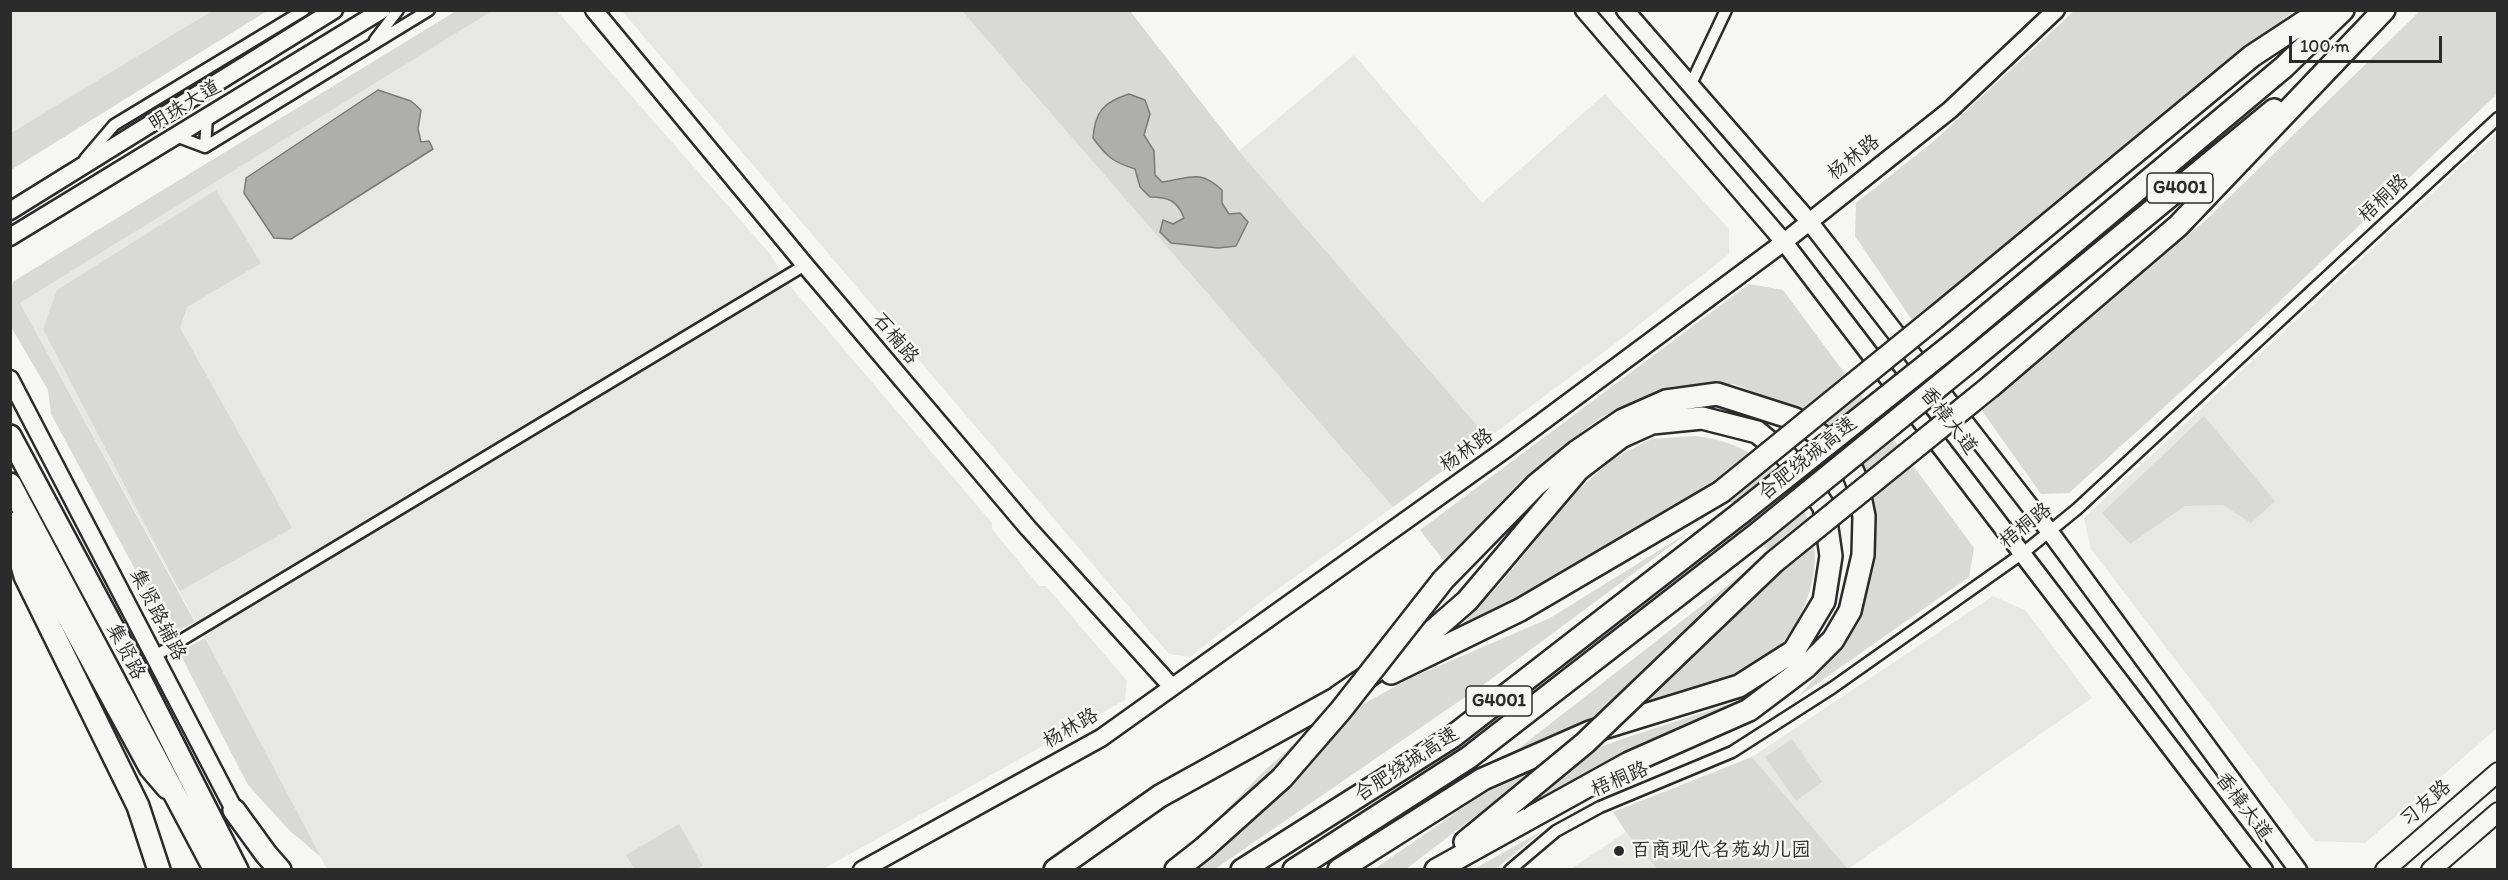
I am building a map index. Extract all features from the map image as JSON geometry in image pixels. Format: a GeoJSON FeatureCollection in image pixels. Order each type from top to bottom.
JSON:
{"type":"FeatureCollection","features":[{"type":"Feature","properties":{"kind":"highway"},"geometry":{"type":"LineString","coordinates":[[1055,870],[1160,796],[1338,697],[1520,610],[1721,492],[2252,56],[2322,10]]}},
{"type":"Feature","properties":{"kind":"highway","name":"合肥绕城高速"},"geometry":{"type":"LineString","coordinates":[[1242,870],[1452,737],[1742,512],[1958,340],[2284,67],[2343,10]]}},
{"type":"Feature","properties":{"kind":"highway"},"geometry":{"type":"LineString","coordinates":[[1434,870],[1585,744],[1774,561],[1991,386],[2178,226],[2383,10]]}},
{"type":"Feature","properties":{"kind":"highway","name":"合肥绕城高速"},"geometry":{"type":"LineString","coordinates":[[1294,870],[1468,758],[1762,530],[2300,89],[2383,10]]}},
{"type":"Feature","properties":{"kind":"highway"},"geometry":{"type":"LineString","coordinates":[[1176,870],[1204,848],[1289,770],[1341,710],[1443,580],[1536,485],[1575,452],[1623,420],[1666,401],[1717,394],[1796,419],[1826,439],[1849,462],[1857,482],[1864,516],[1863,555],[1850,611],[1833,640],[1806,667],[1749,710],[1629,763],[1434,870]]}},
{"type":"Feature","properties":{"kind":"highway"},"geometry":{"type":"LineString","coordinates":[[1338,697],[1436,628],[1467,601],[1578,470],[1620,437],[1652,423],[1702,418],[1756,432],[1785,455],[1806,479],[1824,507],[1831,556],[1824,601],[1794,651],[1739,686],[1590,732],[1483,779],[1339,870]]}},
{"type":"Feature","properties":{"kind":"highway","name":"集贤路"},"geometry":{"type":"LineString","coordinates":[[10,436],[136,671],[237,870]]}},
{"type":"Feature","properties":{"kind":"highway","name":"集贤路"},"geometry":{"type":"LineString","coordinates":[[12,486],[215,870]]}},
{"type":"Feature","properties":{"kind":"highway"},"geometry":{"type":"LineString","coordinates":[[10,522],[25,576],[138,806],[159,870]]}},
{"type":"Feature","properties":{"kind":"highway"},"geometry":{"type":"LineString","coordinates":[[234,810],[280,870]]}},
{"type":"Feature","properties":{"kind":"main road","name":"习友路"},"geometry":{"type":"LineString","coordinates":[[2385,870],[2498,772]]}},
{"type":"Feature","properties":{"kind":"main road"},"geometry":{"type":"LineString","coordinates":[[2431,870],[2498,812]]}},
{"type":"Feature","properties":{"kind":"street"},"geometry":{"type":"LineString","coordinates":[[75,171],[114,125],[304,10]]}},
{"type":"Feature","properties":{"kind":"street","name":"明珠大道"},"geometry":{"type":"LineString","coordinates":[[10,211],[334,10]]}},
{"type":"Feature","properties":{"kind":"street","name":"明珠大道"},"geometry":{"type":"LineString","coordinates":[[10,237],[382,10]]}},
{"type":"Feature","properties":{"kind":"street"},"geometry":{"type":"LineString","coordinates":[[372,45],[398,10]]}},
{"type":"Feature","properties":{"kind":"street"},"geometry":{"type":"LineString","coordinates":[[205,147],[429,10]]}},
{"type":"Feature","properties":{"kind":"street","name":"石楠路"},"geometry":{"type":"LineString","coordinates":[[594,10],[805,265],[1028,528],[1172,687]]}},
{"type":"Feature","properties":{"kind":"street","name":"香樟大道"},"geometry":{"type":"LineString","coordinates":[[1584,10],[1784,242],[2264,870]]}},
{"type":"Feature","properties":{"kind":"street","name":"香樟大道"},"geometry":{"type":"LineString","coordinates":[[1625,10],[1808,220],[2050,532],[2298,870]]}},
{"type":"Feature","properties":{"kind":"street"},"geometry":{"type":"LineString","coordinates":[[1690,86],[1726,10]]}},
{"type":"Feature","properties":{"kind":"street","name":"杨林路"},"geometry":{"type":"LineString","coordinates":[[862,870],[1101,738],[1503,451],[1784,242],[1808,220],[1950,110],[2056,10]]}},
{"type":"Feature","properties":{"kind":"street"},"geometry":{"type":"LineString","coordinates":[[205,147],[207,117]]}},
{"type":"Feature","properties":{"kind":"street","name":"梧桐路"},"geometry":{"type":"LineString","coordinates":[[1510,870],[1556,831],[1600,807],[1732,752],[1832,688],[2023,553],[2050,532],[2498,118]]}},
{"type":"Feature","properties":{"kind":"street"},"geometry":{"type":"LineString","coordinates":[[176,136],[205,147]]}},
{"type":"Feature","properties":{"kind":"street"},"geometry":{"type":"LineString","coordinates":[[155,656],[805,265]]}},
{"type":"Feature","properties":{"kind":"street","name":"集贤路辅路"},"geometry":{"type":"LineString","coordinates":[[10,379],[267,870]]}},
{"type":"Feature","properties":{"kind":"street"},"geometry":{"type":"LineString","coordinates":[[10,517],[148,769],[185,813]]}},
{"type":"Feature","properties":{"kind":"shaded area"},"geometry":{"type":"Polygon","coordinates":[[[11,11],[215,11],[11,133],[11,11]]]}},
{"type":"Feature","properties":{"kind":"shaded area"},"geometry":{"type":"Polygon","coordinates":[[[212,11],[267,11],[11,170],[11,133],[212,11]]]}},
{"type":"Feature","properties":{"kind":"shaded area"},"geometry":{"type":"Polygon","coordinates":[[[456,11],[492,11],[20,303],[195,622],[170,634],[51,414],[48,390],[11,327],[11,288],[14,281],[456,11]]]}},
{"type":"Feature","properties":{"kind":"shaded area"},"geometry":{"type":"Polygon","coordinates":[[[492,11],[557,11],[770,254],[790,286],[992,523],[992,529],[1039,586],[1046,586],[1127,681],[1125,700],[823,869],[327,869],[205,638],[20,303],[492,11]]]}},
{"type":"Feature","properties":{"kind":"shaded area"},"geometry":{"type":"Polygon","coordinates":[[[622,11],[962,11],[1393,507],[1268,596],[1190,657],[1169,654],[622,11]]]}},
{"type":"Feature","properties":{"kind":"shaded area"},"geometry":{"type":"Polygon","coordinates":[[[962,11],[1130,11],[1239,151],[1488,438],[1393,507],[962,11]]]}},
{"type":"Feature","properties":{"kind":"shaded area"},"geometry":{"type":"Polygon","coordinates":[[[2074,11],[2294,11],[1914,323],[1855,236],[1856,203],[1934,141],[2074,11]]]}},
{"type":"Feature","properties":{"kind":"shaded area"},"geometry":{"type":"Polygon","coordinates":[[[2420,11],[2497,11],[2497,94],[2257,323],[2069,493],[2041,494],[1982,411],[2207,219],[2420,11]]]}},
{"type":"Feature","properties":{"kind":"shaded area"},"geometry":{"type":"Polygon","coordinates":[[[1354,55],[1482,203],[1605,94],[1729,229],[1729,254],[1608,349],[1488,438],[1239,151],[1354,55]]]}},
{"type":"Feature","properties":{"kind":"shaded area"},"geometry":{"type":"Polygon","coordinates":[[[378,90],[411,101],[421,110],[418,129],[421,142],[429,141],[433,149],[291,239],[274,238],[244,193],[246,178],[378,90]]]}},
{"type":"Feature","properties":{"kind":"shaded area"},"geometry":{"type":"Polygon","coordinates":[[[1129,94],[1145,100],[1150,114],[1144,135],[1154,151],[1155,175],[1162,182],[1200,177],[1214,183],[1222,190],[1222,203],[1229,214],[1240,213],[1248,222],[1236,246],[1218,248],[1171,243],[1160,232],[1163,220],[1173,224],[1184,218],[1178,207],[1167,199],[1150,197],[1140,187],[1135,169],[1111,158],[1093,138],[1096,121],[1102,109],[1113,100],[1129,94]]]}},
{"type":"Feature","properties":{"kind":"shaded area"},"geometry":{"type":"Polygon","coordinates":[[[2497,133],[2497,728],[2365,843],[2314,841],[2091,549],[2084,518],[2497,133]]]}},
{"type":"Feature","properties":{"kind":"shaded area"},"geometry":{"type":"Polygon","coordinates":[[[216,190],[261,263],[187,307],[180,328],[292,528],[180,591],[43,329],[57,290],[216,190]]]}},
{"type":"Feature","properties":{"kind":"shaded area"},"geometry":{"type":"Polygon","coordinates":[[[1749,284],[1783,290],[1974,548],[1969,577],[1798,697],[1831,660],[1860,609],[1871,489],[1796,410],[1734,384],[1674,386],[1601,417],[1522,480],[1444,561],[1420,530],[1749,284]]]}},
{"type":"Feature","properties":{"kind":"shaded area"},"geometry":{"type":"Polygon","coordinates":[[[2204,416],[2275,501],[2251,523],[2223,505],[2185,506],[2130,544],[2102,513],[2204,416]]]}},
{"type":"Feature","properties":{"kind":"shaded area"},"geometry":{"type":"Polygon","coordinates":[[[1694,436],[1727,443],[1755,456],[1780,477],[1805,512],[1814,542],[1815,562],[1809,592],[1796,622],[1769,656],[1742,674],[1697,693],[1504,760],[1769,553],[1714,480],[1592,563],[1451,636],[1500,584],[1577,491],[1613,459],[1651,439],[1694,436]]]}},
{"type":"Feature","properties":{"kind":"shaded area"},"geometry":{"type":"Polygon","coordinates":[[[1692,530],[1487,682],[1215,869],[1195,870],[1216,852],[1200,837],[1262,773],[1302,737],[1411,678],[1550,618],[1692,530]]]}},
{"type":"Feature","properties":{"kind":"shaded area"},"geometry":{"type":"Polygon","coordinates":[[[1993,596],[2025,610],[2092,698],[1848,869],[1752,757],[1993,596]]]}},
{"type":"Feature","properties":{"kind":"shaded area"},"geometry":{"type":"Polygon","coordinates":[[[205,638],[321,857],[289,830],[248,785],[179,652],[205,638]]]}},
{"type":"Feature","properties":{"kind":"shaded area"},"geometry":{"type":"Polygon","coordinates":[[[1742,700],[1528,809],[1511,789],[1406,869],[1373,870],[1483,794],[1532,772],[1628,737],[1742,700]]]}},
{"type":"Feature","properties":{"kind":"shaded area"},"geometry":{"type":"Polygon","coordinates":[[[1792,739],[1822,782],[1796,801],[1765,757],[1792,739]]]}},
{"type":"Feature","properties":{"kind":"shaded area"},"geometry":{"type":"Polygon","coordinates":[[[1752,757],[1848,869],[1657,869],[1626,832],[1613,812],[1752,757]]]}},
{"type":"Feature","properties":{"kind":"shaded area"},"geometry":{"type":"Polygon","coordinates":[[[679,824],[703,866],[696,869],[634,869],[626,855],[679,824]]]}},
{"type":"Feature","properties":{"kind":"shaded area"},"geometry":{"type":"Polygon","coordinates":[[[1542,831],[1496,869],[1474,869],[1542,831]]]}},
{"type":"Feature","properties":{"kind":"shaded area","name":"百商现代名苑幼儿园"},"geometry":{"type":"Polygon","coordinates":[[[1626,832],[1657,869],[1569,870],[1626,832]]]}},
{"type":"Feature","properties":{"kind":"place","name":"百商现代名苑幼儿园"},"geometry":{"type":"Point","coordinates":[1619,851]}}]}
